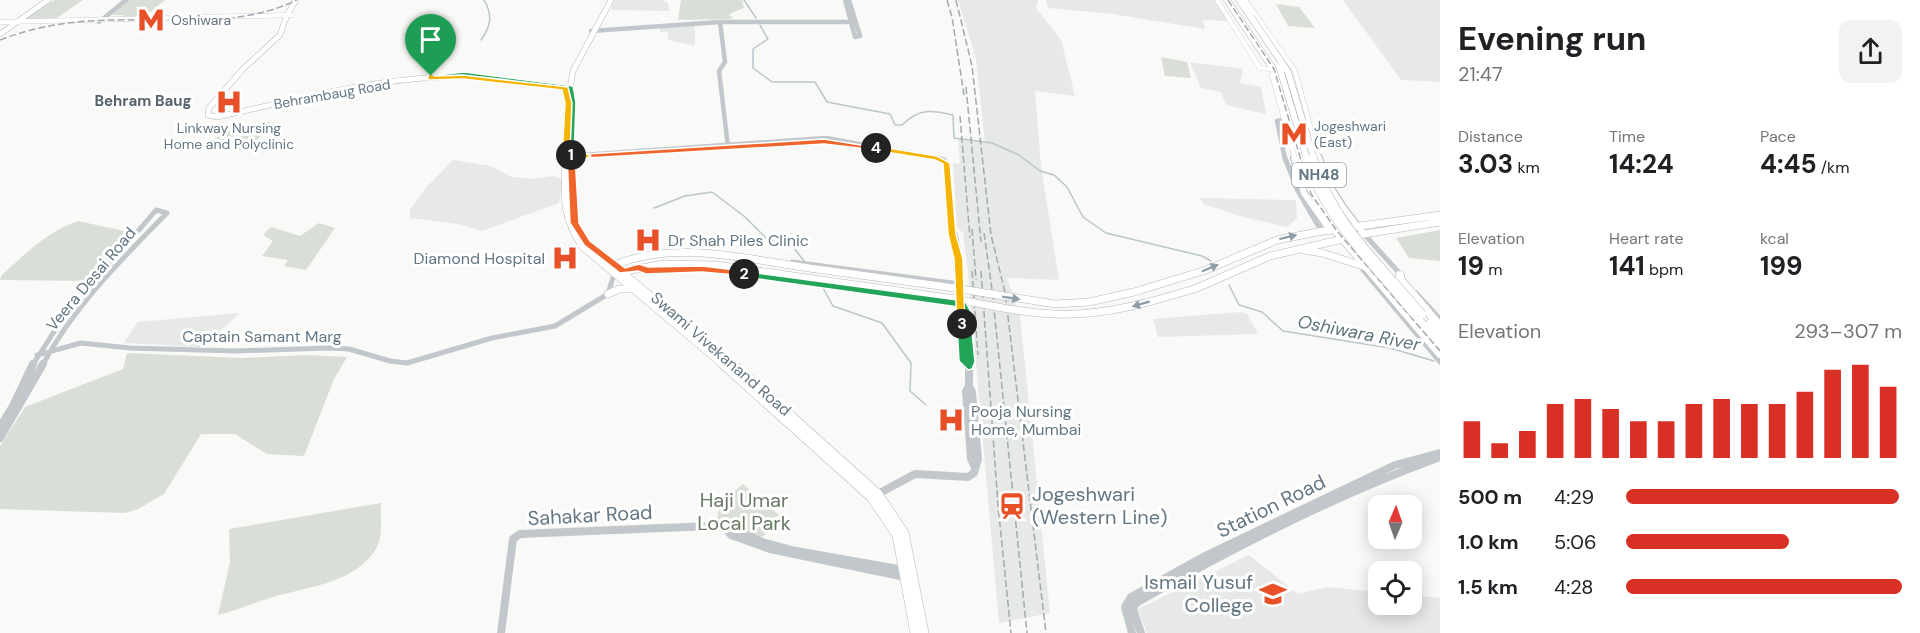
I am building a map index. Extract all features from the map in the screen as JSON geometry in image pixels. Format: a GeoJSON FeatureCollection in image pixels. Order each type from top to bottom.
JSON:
{"type":"FeatureCollection","features":[{"type":"Feature","properties":{"kind":"highway"},"geometry":{"type":"LineString","coordinates":[[1223,0],[1267,69],[1285,118],[1299,167],[1331,227],[1373,280],[1440,354]]}},
{"type":"Feature","properties":{"kind":"highway","name":"NH48"},"geometry":{"type":"LineString","coordinates":[[1233,0],[1288,72],[1325,192],[1440,345]]}},
{"type":"Feature","properties":{"kind":"highway","name":"NH48"},"geometry":{"type":"LineString","coordinates":[[1239,0],[1248,17]]}},
{"type":"Feature","properties":{"kind":"highway"},"geometry":{"type":"LineString","coordinates":[[1400,275],[1400,279],[1440,326]]}},
{"type":"Feature","properties":{"kind":"highway","name":"NH48"},"geometry":{"type":"LineString","coordinates":[[1418,314],[1440,335]]}},
{"type":"Feature","properties":{"kind":"main road"},"geometry":{"type":"LineString","coordinates":[[0,32],[46,0]]}},
{"type":"Feature","properties":{"kind":"main road"},"geometry":{"type":"LineString","coordinates":[[288,16],[298,0]]}},
{"type":"Feature","properties":{"kind":"main road","name":"Swami Vivekanand Road"},"geometry":{"type":"LineString","coordinates":[[609,0],[572,66],[567,87],[573,102],[565,204],[569,224],[582,246],[633,284],[874,496],[904,533],[924,633]]}},
{"type":"Feature","properties":{"kind":"main road"},"geometry":{"type":"LineString","coordinates":[[1223,0],[1233,20],[1267,69],[1295,71]]}},
{"type":"Feature","properties":{"kind":"main road"},"geometry":{"type":"LineString","coordinates":[[1245,0],[1295,71],[1323,174],[1340,205],[1364,234]]}},
{"type":"Feature","properties":{"kind":"main road"},"geometry":{"type":"LineString","coordinates":[[0,23],[288,16]]}},
{"type":"Feature","properties":{"kind":"main road"},"geometry":{"type":"LineString","coordinates":[[279,17],[288,16]]}},
{"type":"Feature","properties":{"kind":"main road","name":"Behrambaug Road"},"geometry":{"type":"LineString","coordinates":[[288,16],[280,35],[243,69],[209,108],[208,115],[217,117],[353,88],[431,77],[463,75],[567,87]]}},
{"type":"Feature","properties":{"kind":"main road","name":"Swami Vivekanand Road"},"geometry":{"type":"LineString","coordinates":[[568,156],[574,223],[587,243],[603,255],[615,270]]}},
{"type":"Feature","properties":{"kind":"main road"},"geometry":{"type":"LineString","coordinates":[[603,255],[627,259],[660,254],[736,257],[957,286],[1033,301],[1074,304],[1132,292],[1182,278],[1247,250],[1277,240],[1331,227],[1357,226],[1440,215]]}},
{"type":"Feature","properties":{"kind":"main road"},"geometry":{"type":"LineString","coordinates":[[615,270],[676,263],[716,265],[960,305],[1045,313],[1097,313],[1123,309],[1197,288],[1266,258],[1299,249],[1364,234],[1440,222]]}},
{"type":"Feature","properties":{"kind":"main road"},"geometry":{"type":"LineString","coordinates":[[1299,249],[1322,253],[1363,266]]}},
{"type":"Feature","properties":{"kind":"main road"},"geometry":{"type":"LineString","coordinates":[[615,270],[627,259]]}},
{"type":"Feature","properties":{"kind":"main road"},"geometry":{"type":"LineString","coordinates":[[610,290],[633,284],[634,275],[639,267]]}},
{"type":"Feature","properties":{"kind":"main road","name":"Swami Vivekanand Road"},"geometry":{"type":"LineString","coordinates":[[874,496],[897,535],[915,633]]}},
{"type":"Feature","properties":{"kind":"street"},"geometry":{"type":"LineString","coordinates":[[100,21],[124,0]]}},
{"type":"Feature","properties":{"kind":"street"},"geometry":{"type":"LineString","coordinates":[[845,0],[857,37]]}},
{"type":"Feature","properties":{"kind":"street"},"geometry":{"type":"LineString","coordinates":[[849,0],[852,23]]}},
{"type":"Feature","properties":{"kind":"street"},"geometry":{"type":"LineString","coordinates":[[720,23],[725,62],[719,71],[728,146]]}},
{"type":"Feature","properties":{"kind":"street"},"geometry":{"type":"LineString","coordinates":[[593,31],[678,24],[852,23]]}},
{"type":"Feature","properties":{"kind":"street"},"geometry":{"type":"LineString","coordinates":[[1285,118],[1277,121],[1279,138],[1286,165],[1301,202],[1319,227],[1331,227]]}},
{"type":"Feature","properties":{"kind":"street"},"geometry":{"type":"LineString","coordinates":[[568,156],[842,139],[937,158],[947,164],[958,259],[957,286],[967,352],[964,361],[968,366],[969,386],[972,392],[970,404],[972,433],[978,459],[974,473],[968,477],[915,474],[874,496]]}},
{"type":"Feature","properties":{"kind":"street","name":"Veera Desai Road"},"geometry":{"type":"LineString","coordinates":[[0,438],[48,351],[67,323],[166,213],[156,210],[61,321],[38,355]]}},
{"type":"Feature","properties":{"kind":"street"},"geometry":{"type":"LineString","coordinates":[[1364,234],[1440,319]]}},
{"type":"Feature","properties":{"kind":"street"},"geometry":{"type":"LineString","coordinates":[[610,290],[615,270]]}},
{"type":"Feature","properties":{"kind":"street"},"geometry":{"type":"LineString","coordinates":[[1373,280],[1440,362]]}},
{"type":"Feature","properties":{"kind":"street","name":"Captain Samant Marg"},"geometry":{"type":"LineString","coordinates":[[38,355],[81,343],[130,348],[224,351],[328,348],[349,350],[407,363],[492,338],[555,326],[610,290]]}},
{"type":"Feature","properties":{"kind":"street"},"geometry":{"type":"LineString","coordinates":[[0,427],[16,408],[38,355]]}},
{"type":"Feature","properties":{"kind":"street","name":"Station Road"},"geometry":{"type":"LineString","coordinates":[[1129,607],[1131,597],[1205,556],[1395,465],[1440,455]]}},
{"type":"Feature","properties":{"kind":"street","name":"Sahakar Road"},"geometry":{"type":"LineString","coordinates":[[501,633],[513,539],[520,534],[710,526],[727,530],[731,535],[770,549],[905,574]]}},
{"type":"Feature","properties":{"kind":"street"},"geometry":{"type":"LineString","coordinates":[[1129,607],[1132,633]]}},
{"type":"Feature","properties":{"kind":"street"},"geometry":{"type":"LineString","coordinates":[[1129,607],[1141,633]]}},
{"type":"Feature","properties":{"kind":"shaded area"},"geometry":{"type":"Polygon","coordinates":[[[614,0],[663,0],[668,3],[669,11],[611,10],[614,0]]]}},
{"type":"Feature","properties":{"kind":"shaded area"},"geometry":{"type":"Polygon","coordinates":[[[958,0],[1038,0],[1036,8],[1061,40],[1075,96],[1035,91],[1041,166],[1059,280],[1007,278],[1020,316],[1050,613],[999,623],[968,273],[963,233],[957,227],[953,163],[960,164],[958,140],[985,143],[976,59],[958,0]]]}},
{"type":"Feature","properties":{"kind":"shaded area"},"geometry":{"type":"Polygon","coordinates":[[[1046,0],[1214,0],[1229,21],[1203,20],[1205,29],[1112,14],[1048,8],[1046,0]]]}},
{"type":"Feature","properties":{"kind":"shaded area"},"geometry":{"type":"Polygon","coordinates":[[[1343,0],[1440,0],[1440,82],[1401,80],[1343,0]]]}},
{"type":"Feature","properties":{"kind":"shaded area"},"geometry":{"type":"Polygon","coordinates":[[[695,26],[695,46],[668,40],[668,32],[660,32],[660,27],[695,26]]]}},
{"type":"Feature","properties":{"kind":"shaded area"},"geometry":{"type":"Polygon","coordinates":[[[1190,62],[1243,69],[1240,83],[1261,87],[1266,114],[1226,105],[1221,92],[1201,88],[1190,62]]]}},
{"type":"Feature","properties":{"kind":"shaded area"},"geometry":{"type":"Polygon","coordinates":[[[453,160],[491,166],[512,177],[531,179],[554,176],[563,180],[559,203],[482,231],[458,224],[410,218],[410,210],[426,188],[453,160]]]}},
{"type":"Feature","properties":{"kind":"shaded area"},"geometry":{"type":"Polygon","coordinates":[[[1200,198],[1296,200],[1297,218],[1287,227],[1243,217],[1204,204],[1200,198]]]}},
{"type":"Feature","properties":{"kind":"shaded area"},"geometry":{"type":"Polygon","coordinates":[[[1241,312],[1247,314],[1258,334],[1158,337],[1153,319],[1241,312]]]}},
{"type":"Feature","properties":{"kind":"shaded area"},"geometry":{"type":"Polygon","coordinates":[[[240,313],[202,347],[124,343],[138,322],[240,313]]]}},
{"type":"Feature","properties":{"kind":"shaded area","name":"Ismail Yusuf College"},"geometry":{"type":"Polygon","coordinates":[[[1249,555],[1298,594],[1327,587],[1368,591],[1368,615],[1422,615],[1422,596],[1440,598],[1440,633],[1147,633],[1138,609],[1249,555]]]}},
{"type":"Feature","properties":{"kind":"green space"},"geometry":{"type":"Polygon","coordinates":[[[54,0],[83,0],[55,19],[25,19],[54,0]]]}},
{"type":"Feature","properties":{"kind":"green space"},"geometry":{"type":"Polygon","coordinates":[[[126,0],[165,0],[143,18],[122,19],[124,15],[112,15],[126,0]]]}},
{"type":"Feature","properties":{"kind":"green space"},"geometry":{"type":"Polygon","coordinates":[[[681,0],[742,0],[744,8],[729,14],[733,19],[678,20],[681,0]]]}},
{"type":"Feature","properties":{"kind":"green space"},"geometry":{"type":"Polygon","coordinates":[[[1276,4],[1299,7],[1315,28],[1288,26],[1276,4]]]}},
{"type":"Feature","properties":{"kind":"green space"},"geometry":{"type":"Polygon","coordinates":[[[1161,57],[1187,62],[1191,78],[1165,76],[1161,57]]]}},
{"type":"Feature","properties":{"kind":"green space"},"geometry":{"type":"Polygon","coordinates":[[[270,122],[254,146],[249,146],[243,151],[209,148],[226,126],[270,122]]]}},
{"type":"Feature","properties":{"kind":"green space"},"geometry":{"type":"Polygon","coordinates":[[[78,221],[133,233],[88,281],[0,280],[2,275],[37,244],[67,225],[78,221]]]}},
{"type":"Feature","properties":{"kind":"green space"},"geometry":{"type":"Polygon","coordinates":[[[319,223],[335,228],[306,270],[284,266],[288,260],[262,256],[273,241],[263,235],[271,227],[300,236],[319,223]]]}},
{"type":"Feature","properties":{"kind":"green space"},"geometry":{"type":"Polygon","coordinates":[[[1440,230],[1440,261],[1409,258],[1396,238],[1440,230]]]}},
{"type":"Feature","properties":{"kind":"green space"},"geometry":{"type":"Polygon","coordinates":[[[127,353],[241,358],[308,355],[347,357],[334,379],[304,456],[267,454],[235,434],[201,434],[164,494],[138,509],[125,513],[0,509],[0,446],[25,407],[123,369],[127,353]]]}},
{"type":"Feature","properties":{"kind":"green space","name":"Haji Umar Local Park"},"geometry":{"type":"Polygon","coordinates":[[[743,484],[779,515],[763,537],[716,524],[720,504],[743,484]]]}},
{"type":"Feature","properties":{"kind":"green space"},"geometry":{"type":"Polygon","coordinates":[[[381,503],[381,531],[378,544],[361,566],[324,584],[218,615],[230,562],[229,529],[381,503]]]}},
{"type":"Feature","properties":{"kind":"waterway"},"geometry":{"type":"LineString","coordinates":[[481,40],[490,20],[484,0]]}},
{"type":"Feature","properties":{"kind":"waterway","name":"Oshiwara River"},"geometry":{"type":"LineString","coordinates":[[744,0],[756,18]]}},
{"type":"Feature","properties":{"kind":"waterway","name":"Oshiwara River"},"geometry":{"type":"LineString","coordinates":[[760,25],[768,39],[753,49],[753,68],[772,82],[815,82],[827,102],[890,114],[895,125],[902,125],[920,113],[938,112],[953,115],[954,138],[992,143],[1019,155],[1040,171],[1054,175],[1067,187],[1083,217],[1106,233],[1202,256],[1211,261]]}},
{"type":"Feature","properties":{"kind":"waterway"},"geometry":{"type":"LineString","coordinates":[[654,208],[685,196],[712,192],[745,217],[767,239],[794,248],[804,261]]}},
{"type":"Feature","properties":{"kind":"waterway","name":"Oshiwara River"},"geometry":{"type":"LineString","coordinates":[[1229,285],[1239,305],[1262,312],[1283,331],[1390,348],[1434,361]]}},
{"type":"Feature","properties":{"kind":"waterway"},"geometry":{"type":"LineString","coordinates":[[823,288],[833,306],[882,323],[911,363],[910,391],[926,405]]}},
{"type":"Feature","properties":{"kind":"railway"},"geometry":{"type":"LineString","coordinates":[[0,40],[33,30],[77,22],[195,20],[247,16],[272,10],[297,0]]}},
{"type":"Feature","properties":{"kind":"railway"},"geometry":{"type":"LineString","coordinates":[[947,0],[952,17],[964,95]]}},
{"type":"Feature","properties":{"kind":"railway"},"geometry":{"type":"LineString","coordinates":[[956,0],[972,66],[991,235],[1005,292],[1046,633]]}},
{"type":"Feature","properties":{"kind":"railway"},"geometry":{"type":"LineString","coordinates":[[1228,0],[1274,69],[1311,194],[1337,231],[1440,351]]}},
{"type":"Feature","properties":{"kind":"railway"},"geometry":{"type":"LineString","coordinates":[[966,87],[981,242]]}},
{"type":"Feature","properties":{"kind":"railway"},"geometry":{"type":"LineString","coordinates":[[960,116],[970,238]]}},
{"type":"Feature","properties":{"kind":"railway"},"geometry":{"type":"LineString","coordinates":[[972,229],[976,280]]}},
{"type":"Feature","properties":{"kind":"railway"},"geometry":{"type":"LineString","coordinates":[[984,233],[992,289],[1027,633]]}},
{"type":"Feature","properties":{"kind":"railway"},"geometry":{"type":"LineString","coordinates":[[972,271],[978,355]]}},
{"type":"Feature","properties":{"kind":"railway"},"geometry":{"type":"LineString","coordinates":[[981,271],[998,505],[1011,633]]}},
{"type":"Feature","properties":{"kind":"place","name":"Oshiwara"},"geometry":{"type":"Point","coordinates":[151,20]}},
{"type":"Feature","properties":{"kind":"place","name":"Linkway Nursing Home and Polyclinic"},"geometry":{"type":"Point","coordinates":[229,102]}},
{"type":"Feature","properties":{"kind":"place","name":"Jogeshwari (East)"},"geometry":{"type":"Point","coordinates":[1294,134]}},
{"type":"Feature","properties":{"kind":"place","name":"Dr Shah Piles Clinic"},"geometry":{"type":"Point","coordinates":[648,240]}},
{"type":"Feature","properties":{"kind":"place","name":"Diamond Hospital"},"geometry":{"type":"Point","coordinates":[565,258]}},
{"type":"Feature","properties":{"kind":"place","name":"Pooja Nursing Home, Mumbai"},"geometry":{"type":"Point","coordinates":[951,420]}},
{"type":"Feature","properties":{"kind":"place","name":"Jogeshwari (Western Line)"},"geometry":{"type":"Point","coordinates":[1012,506]}},
{"type":"Feature","properties":{"kind":"place","name":"Ismail Yusuf College"},"geometry":{"type":"Point","coordinates":[1273,594]}},
{"type":"Feature","properties":{"kind":"district","name":"Behram Baug"},"geometry":{"type":"Point","coordinates":[143,101]}},
{"type":"Feature","properties":{"kind":"route"},"geometry":{"type":"LineString","coordinates":[[431,76],[431,78],[463,77],[566,88],[569,103],[566,122],[566,157],[571,156],[582,155],[824,141],[944,160],[947,164],[952,234],[958,259],[962,304],[960,309],[964,361],[968,366],[970,362],[969,338],[962,304],[716,270],[689,268],[643,270],[639,267],[623,271],[587,243],[574,223],[571,183],[572,170],[571,156],[571,118],[573,102],[570,87],[464,74],[431,76]]}}]}
